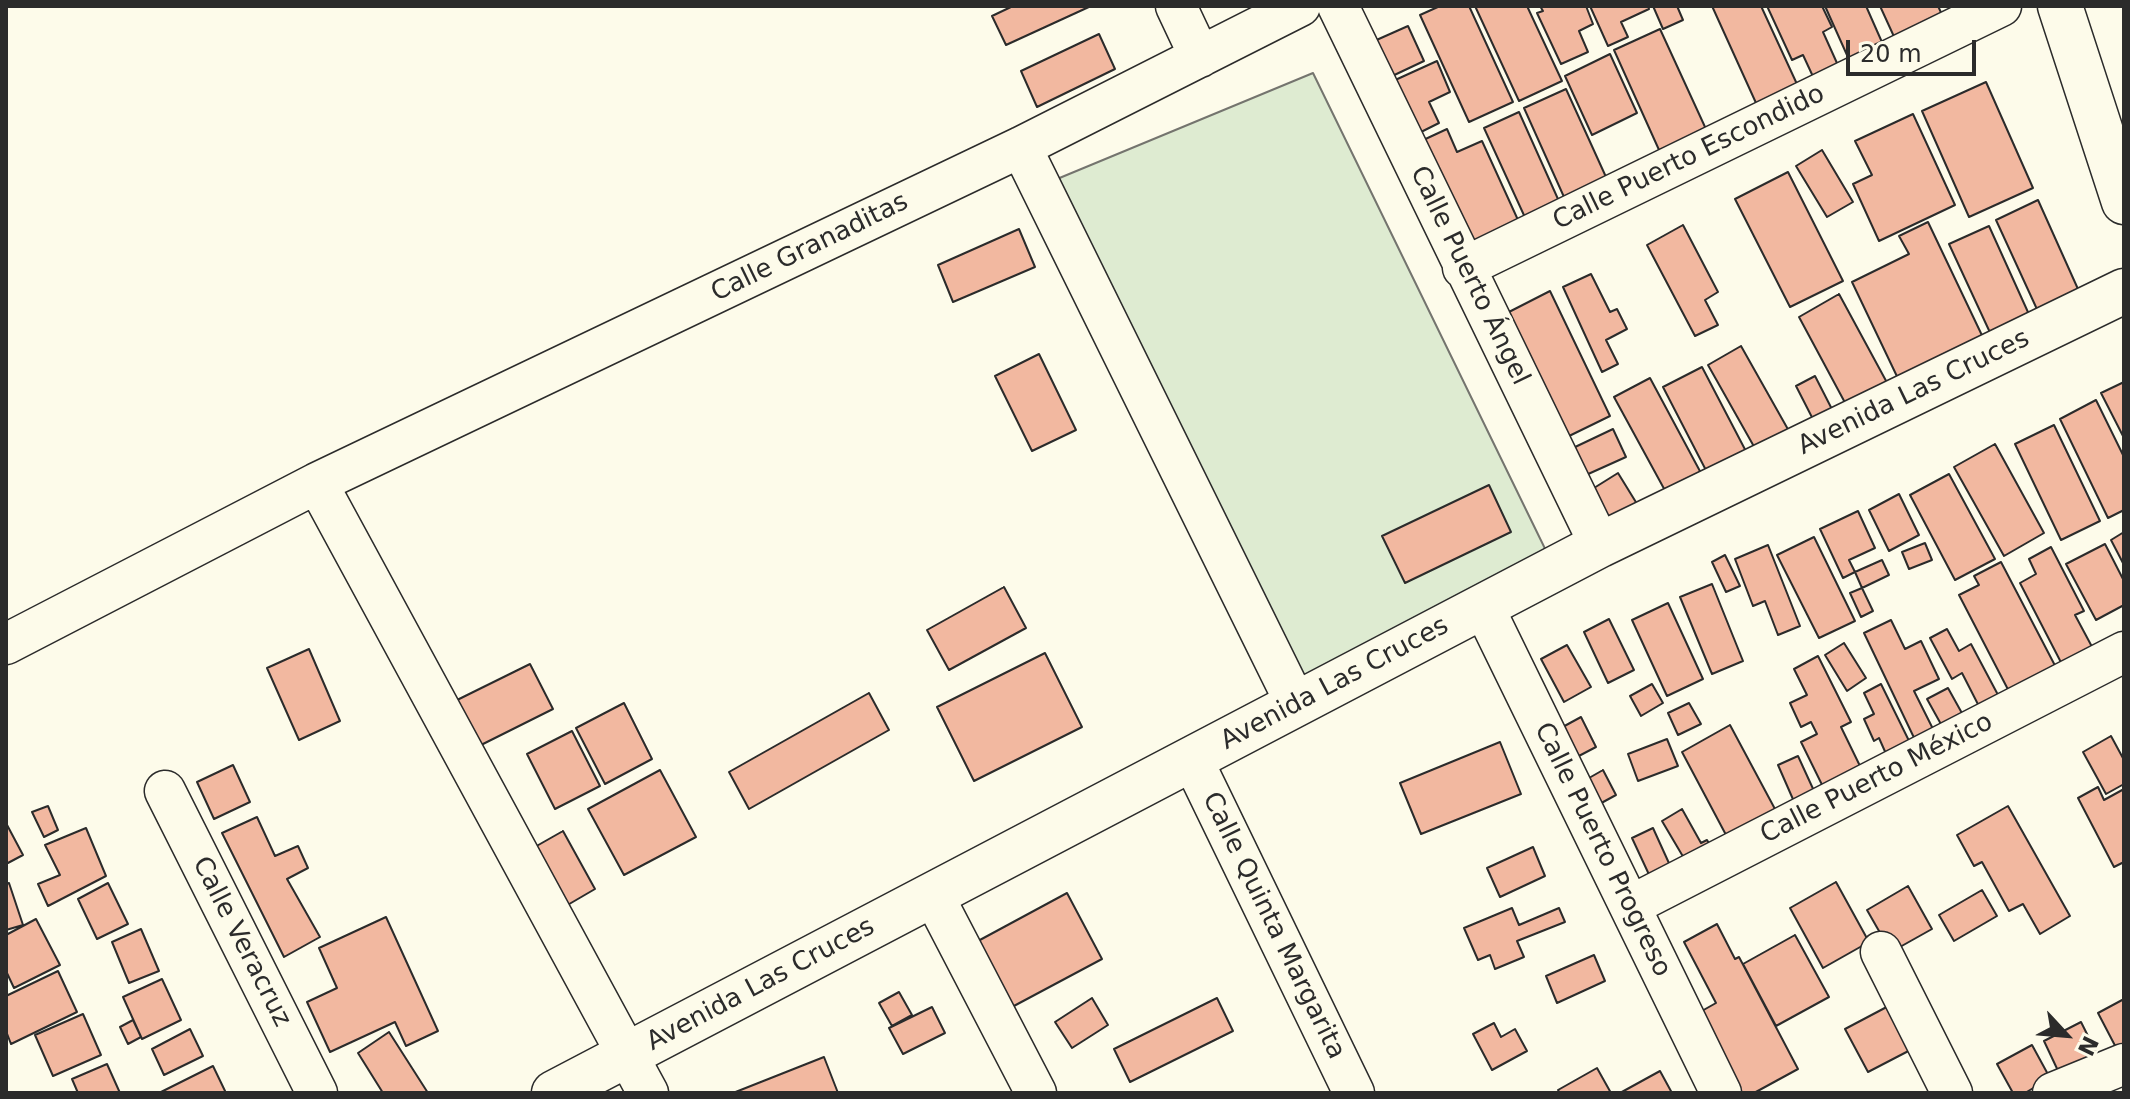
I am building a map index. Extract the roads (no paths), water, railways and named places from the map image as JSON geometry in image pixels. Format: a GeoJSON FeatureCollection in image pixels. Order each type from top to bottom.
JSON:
{"type":"FeatureCollection","features":[{"type":"Feature","properties":{"kind":"street"},"geometry":{"type":"LineString","coordinates":[[1176,6],[1200,57]]}},
{"type":"Feature","properties":{"kind":"street","name":"Calle Granaditas"},"geometry":{"type":"LineString","coordinates":[[6,644],[317,483],[1021,147],[1300,6]]}},
{"type":"Feature","properties":{"kind":"street","name":"Calle Puerto Ángel"},"geometry":{"type":"LineString","coordinates":[[1338,6],[1600,545]]}},
{"type":"Feature","properties":{"kind":"street","name":"Calle Puerto Escondido"},"geometry":{"type":"LineString","coordinates":[[1463,268],[2001,6]]}},
{"type":"Feature","properties":{"kind":"street"},"geometry":{"type":"LineString","coordinates":[[2060,6],[2124,202]]}},
{"type":"Feature","properties":{"kind":"street"},"geometry":{"type":"LineString","coordinates":[[1021,147],[1296,704]]}},
{"type":"Feature","properties":{"kind":"street","name":"Avenida Las Cruces"},"geometry":{"type":"LineString","coordinates":[[554,1093],[1600,545],[2124,291]]}},
{"type":"Feature","properties":{"kind":"street"},"geometry":{"type":"LineString","coordinates":[[317,483],[648,1093]]}},
{"type":"Feature","properties":{"kind":"street","name":"Calle Puerto Progreso"},"geometry":{"type":"LineString","coordinates":[[1483,606],[1721,1093]]}},
{"type":"Feature","properties":{"kind":"street","name":"Calle Puerto México"},"geometry":{"type":"LineString","coordinates":[[1630,906],[2124,652]]}},
{"type":"Feature","properties":{"kind":"street","name":"Calle Quinta Margarita"},"geometry":{"type":"LineString","coordinates":[[1192,759],[1354,1093]]}},
{"type":"Feature","properties":{"kind":"street","name":"Calle Veracruz"},"geometry":{"type":"LineString","coordinates":[[165,791],[317,1093]]}},
{"type":"Feature","properties":{"kind":"street"},"geometry":{"type":"LineString","coordinates":[[933,895],[1036,1093]]}},
{"type":"Feature","properties":{"kind":"street"},"geometry":{"type":"LineString","coordinates":[[1881,952],[1952,1093]]}},
{"type":"Feature","properties":{"kind":"street"},"geometry":{"type":"LineString","coordinates":[[2053,1093],[2124,1064]]}}]}
